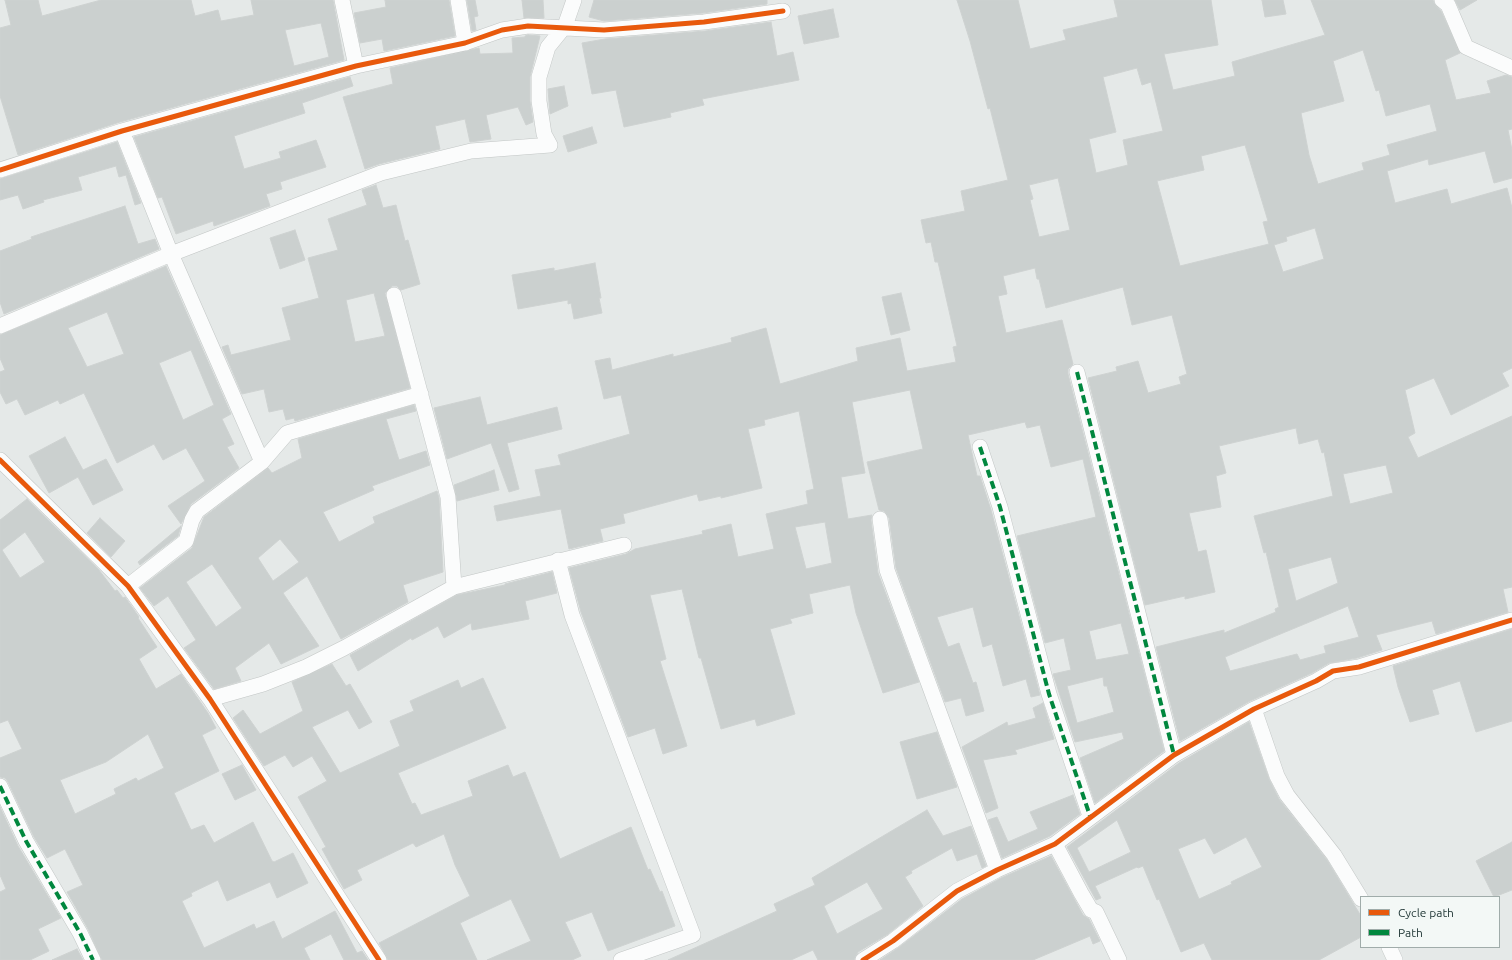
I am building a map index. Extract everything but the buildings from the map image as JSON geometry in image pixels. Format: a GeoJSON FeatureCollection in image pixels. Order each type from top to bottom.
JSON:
{"type":"FeatureCollection","features":[{"type":"Feature","properties":{"kind":"street"},"geometry":{"type":"LineString","coordinates":[[342,0],[356,66]]}},
{"type":"Feature","properties":{"kind":"street"},"geometry":{"type":"LineString","coordinates":[[458,0],[464,43]]}},
{"type":"Feature","properties":{"kind":"street"},"geometry":{"type":"LineString","coordinates":[[0,326],[171,254],[381,173],[471,151],[550,145],[544,134],[543,128],[539,101],[539,77],[548,47],[565,26],[574,0]]}},
{"type":"Feature","properties":{"kind":"street"},"geometry":{"type":"LineString","coordinates":[[1442,0],[1448,5],[1466,47],[1512,68]]}},
{"type":"Feature","properties":{"kind":"street"},"geometry":{"type":"LineString","coordinates":[[0,170],[122,131],[356,66],[464,43],[502,30],[528,26],[565,26],[612,29],[704,22],[783,10]]}},
{"type":"Feature","properties":{"kind":"street"},"geometry":{"type":"LineString","coordinates":[[122,131],[171,254],[262,462]]}},
{"type":"Feature","properties":{"kind":"street"},"geometry":{"type":"LineString","coordinates":[[394,295],[448,497],[454,587]]}},
{"type":"Feature","properties":{"kind":"street"},"geometry":{"type":"LineString","coordinates":[[1077,372],[1174,755]]}},
{"type":"Feature","properties":{"kind":"street"},"geometry":{"type":"LineString","coordinates":[[128,586],[186,541],[192,520],[198,511],[262,462],[287,433],[421,394]]}},
{"type":"Feature","properties":{"kind":"street"},"geometry":{"type":"LineString","coordinates":[[980,447],[1000,507],[1049,694],[1090,816]]}},
{"type":"Feature","properties":{"kind":"street"},"geometry":{"type":"LineString","coordinates":[[0,460],[128,586],[210,700],[379,960]]}},
{"type":"Feature","properties":{"kind":"street"},"geometry":{"type":"LineString","coordinates":[[880,519],[887,570],[997,870]]}},
{"type":"Feature","properties":{"kind":"street"},"geometry":{"type":"LineString","coordinates":[[210,700],[264,684],[306,667],[344,648],[454,587],[558,560],[624,545]]}},
{"type":"Feature","properties":{"kind":"street"},"geometry":{"type":"LineString","coordinates":[[558,560],[572,616],[693,935],[621,960]]}},
{"type":"Feature","properties":{"kind":"street"},"geometry":{"type":"LineString","coordinates":[[863,960],[893,941],[957,891],[997,870],[1055,844],[1090,816],[1174,755],[1254,709],[1316,681],[1333,671],[1359,667],[1512,620]]}},
{"type":"Feature","properties":{"kind":"street"},"geometry":{"type":"LineString","coordinates":[[1254,709],[1283,786],[1334,855],[1360,897]]}},
{"type":"Feature","properties":{"kind":"street"},"geometry":{"type":"LineString","coordinates":[[0,786],[26,841],[80,933],[93,960]]}},
{"type":"Feature","properties":{"kind":"street"},"geometry":{"type":"LineString","coordinates":[[1055,844],[1080,893],[1091,910],[1096,912],[1119,960]]}},
{"type":"Feature","properties":{"kind":"street"},"geometry":{"type":"LineString","coordinates":[[1389,948],[1395,960]]}},
{"type":"Feature","properties":{"kind":"marked path"},"geometry":{"type":"LineString","coordinates":[[1077,372],[1174,755]]}},
{"type":"Feature","properties":{"kind":"marked path"},"geometry":{"type":"LineString","coordinates":[[980,447],[1000,507],[1049,694],[1090,816]]}},
{"type":"Feature","properties":{"kind":"marked path"},"geometry":{"type":"LineString","coordinates":[[0,786],[26,841],[80,933],[93,960]]}},
{"type":"Feature","properties":{"kind":"cycle path"},"geometry":{"type":"LineString","coordinates":[[0,170],[122,131],[356,66],[465,43],[502,30],[528,26],[604,30],[704,22],[783,11]]}},
{"type":"Feature","properties":{"kind":"cycle path"},"geometry":{"type":"LineString","coordinates":[[0,460],[128,586],[210,699],[379,960]]}},
{"type":"Feature","properties":{"kind":"cycle path"},"geometry":{"type":"LineString","coordinates":[[863,960],[893,941],[957,891],[997,870],[1055,844],[1174,755],[1254,709],[1316,681],[1333,671],[1359,667],[1512,620]]}}]}
